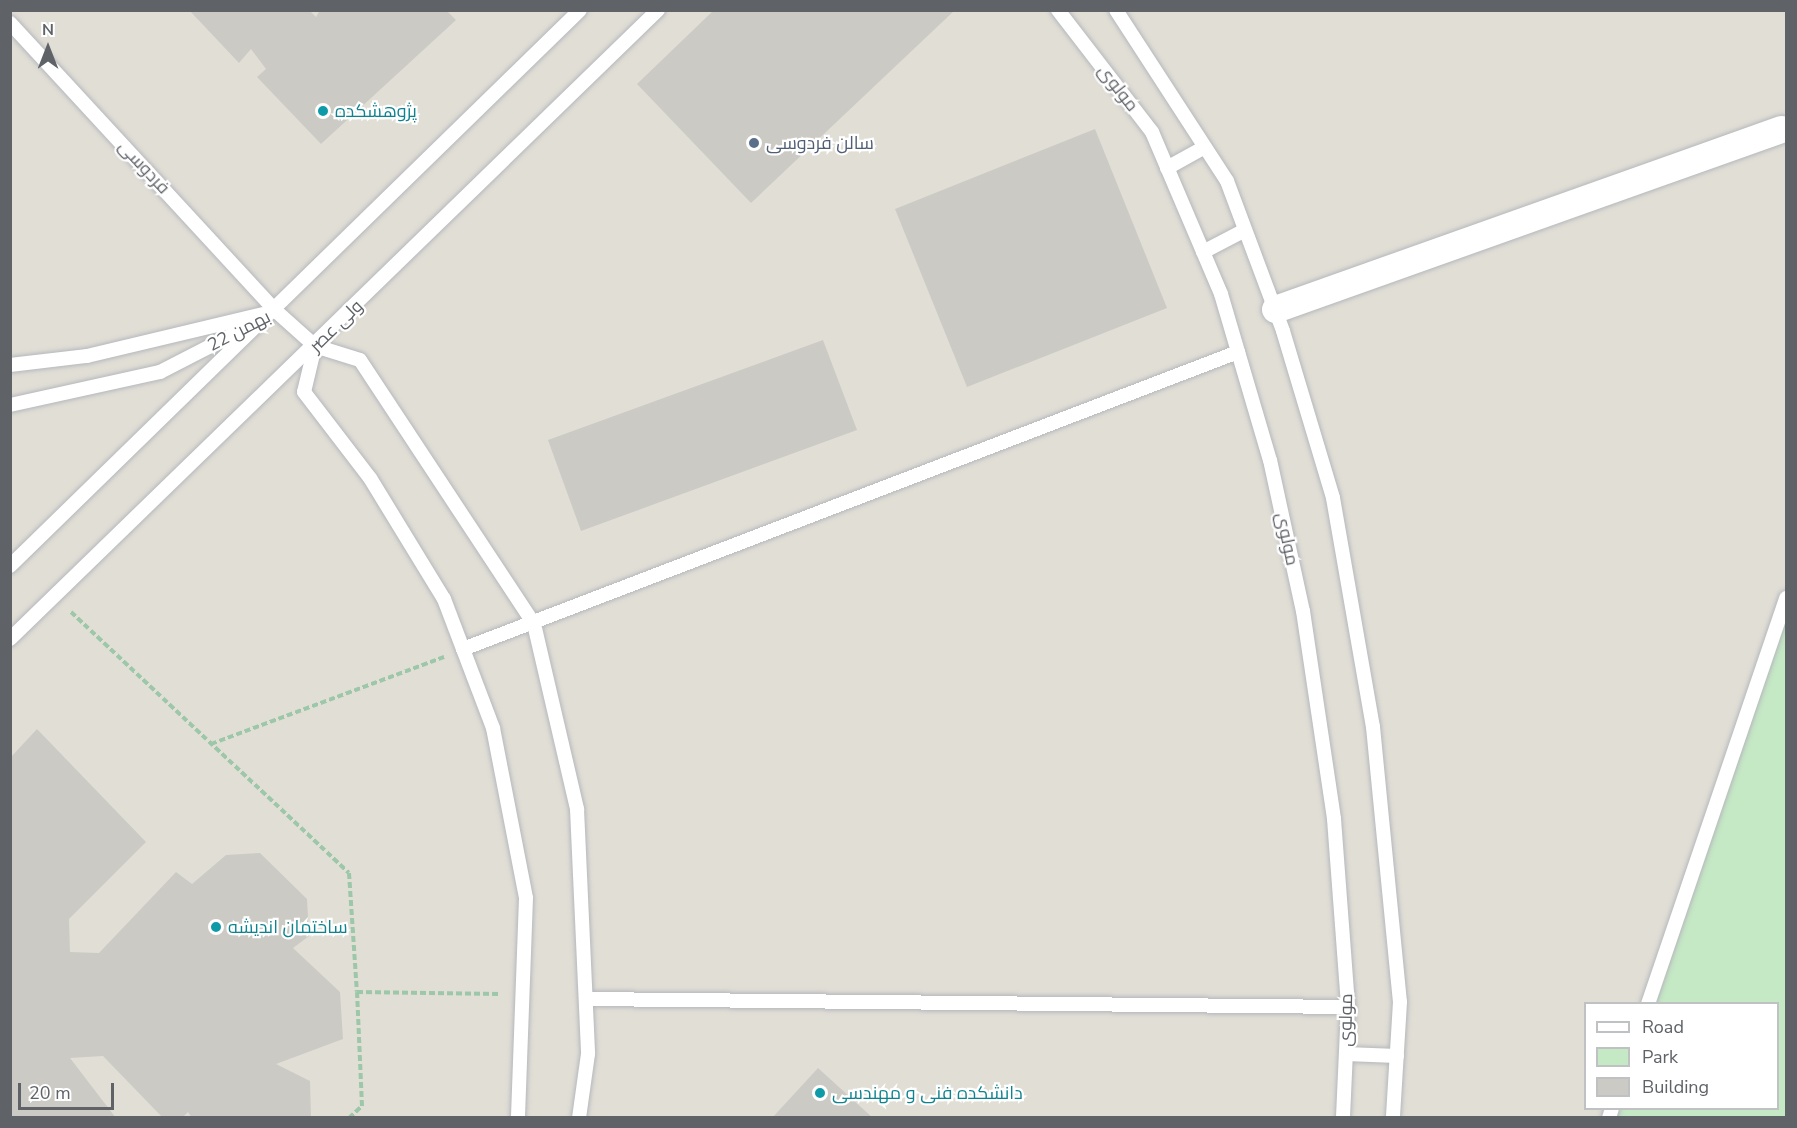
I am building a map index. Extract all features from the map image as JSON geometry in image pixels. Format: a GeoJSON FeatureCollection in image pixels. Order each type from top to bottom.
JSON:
{"type":"FeatureCollection","features":[{"type":"Feature","properties":{"kind":"street"},"geometry":{"type":"LineString","coordinates":[[1275,309],[1782,129]]}},
{"type":"Feature","properties":{"kind":"lane"},"geometry":{"type":"LineString","coordinates":[[10,566],[277,312],[580,10]]}},
{"type":"Feature","properties":{"kind":"lane","name":"ولی عصر"},"geometry":{"type":"LineString","coordinates":[[10,639],[315,346],[658,10]]}},
{"type":"Feature","properties":{"kind":"lane","name":"مولوی"},"geometry":{"type":"LineString","coordinates":[[1058,10],[1152,132],[1203,252],[1238,352],[1270,460],[1303,612],[1334,819],[1348,1007],[1342,1118]]}},
{"type":"Feature","properties":{"kind":"lane"},"geometry":{"type":"LineString","coordinates":[[1116,10],[1227,181],[1275,309],[1333,498],[1373,727],[1400,1002],[1393,1118]]}},
{"type":"Feature","properties":{"kind":"lane","name":"فردوسی"},"geometry":{"type":"LineString","coordinates":[[10,23],[277,312],[315,346]]}},
{"type":"Feature","properties":{"kind":"lane"},"geometry":{"type":"LineString","coordinates":[[1167,168],[1205,147]]}},
{"type":"Feature","properties":{"kind":"lane"},"geometry":{"type":"LineString","coordinates":[[1203,252],[1245,230]]}},
{"type":"Feature","properties":{"kind":"lane","name":"22 بهمن"},"geometry":{"type":"LineString","coordinates":[[10,365],[87,356],[180,330],[277,312]]}},
{"type":"Feature","properties":{"kind":"lane","name":"22 بهمن"},"geometry":{"type":"LineString","coordinates":[[10,405],[160,372],[277,312]]}},
{"type":"Feature","properties":{"kind":"lane"},"geometry":{"type":"LineString","coordinates":[[518,1118],[526,898],[493,728],[444,599],[370,478],[304,392],[315,346],[360,360],[534,624],[577,809],[588,1054],[579,1118]]}},
{"type":"Feature","properties":{"kind":"lane"},"geometry":{"type":"LineString","coordinates":[[463,649],[534,624],[1238,352]]}},
{"type":"Feature","properties":{"kind":"lane"},"geometry":{"type":"LineString","coordinates":[[1649,1002],[1786,598]]}},
{"type":"Feature","properties":{"kind":"lane"},"geometry":{"type":"LineString","coordinates":[[586,999],[1348,1007]]}},
{"type":"Feature","properties":{"kind":"lane"},"geometry":{"type":"LineString","coordinates":[[1346,1054],[1397,1056]]}},
{"type":"Feature","properties":{"kind":"path"},"geometry":{"type":"LineString","coordinates":[[54,597],[349,873],[362,1106],[349,1118]]}},
{"type":"Feature","properties":{"kind":"path"},"geometry":{"type":"LineString","coordinates":[[211,744],[463,649]]}},
{"type":"Feature","properties":{"kind":"path"},"geometry":{"type":"LineString","coordinates":[[357,992],[523,994]]}},
{"type":"Feature","properties":{"kind":"shaded area"},"geometry":{"type":"Polygon","coordinates":[[[10,11],[1786,11],[1786,620],[1656,1002],[1584,1002],[1584,1110],[1620,1110],[1617,1117],[11,1117],[10,11]]]}},
{"type":"Feature","properties":{"kind":"green space"},"geometry":{"type":"Polygon","coordinates":[[[1786,620],[1786,1117],[1617,1117],[1620,1110],[1779,1110],[1779,1002],[1656,1002],[1786,620]]]}},
{"type":"Feature","properties":{"kind":"building","name":"پژوهشکده"},"geometry":{"type":"Polygon","coordinates":[[[189,10],[309,10],[316,17],[320,10],[446,10],[456,20],[321,144],[257,77],[266,69],[251,49],[239,63],[189,10]]]}},
{"type":"Feature","properties":{"kind":"building","name":"سالن فردوسی"},"geometry":{"type":"Polygon","coordinates":[[[714,10],[955,10],[751,203],[637,84],[714,10]]]}},
{"type":"Feature","properties":{"kind":"building"},"geometry":{"type":"Polygon","coordinates":[[[1095,129],[1167,308],[967,387],[895,209],[1095,129]]]}},
{"type":"Feature","properties":{"kind":"building"},"geometry":{"type":"Polygon","coordinates":[[[823,340],[857,430],[581,531],[548,440],[823,340]]]}},
{"type":"Feature","properties":{"kind":"building","name":"ساختمان اندیشه"},"geometry":{"type":"Polygon","coordinates":[[[37,729],[146,842],[69,919],[70,952],[99,953],[176,872],[192,884],[226,855],[260,853],[307,899],[309,936],[293,948],[340,992],[343,1039],[276,1064],[310,1081],[311,1118],[192,1118],[188,1112],[182,1118],[163,1118],[103,1056],[70,1058],[116,1118],[10,1118],[10,758],[37,729]]]}},
{"type":"Feature","properties":{"kind":"building","name":"دانشکده فنی و مهندسی"},"geometry":{"type":"Polygon","coordinates":[[[818,1068],[873,1118],[772,1118],[818,1068]]]}},
{"type":"Feature","properties":{"kind":"place","name":"پژوهشکده"},"geometry":{"type":"Point","coordinates":[323,111]}},
{"type":"Feature","properties":{"kind":"place","name":"سالن فردوسی"},"geometry":{"type":"Point","coordinates":[754,143]}},
{"type":"Feature","properties":{"kind":"place","name":"ساختمان اندیشه"},"geometry":{"type":"Point","coordinates":[216,927]}},
{"type":"Feature","properties":{"kind":"place","name":"دانشکده فنی و مهندسی"},"geometry":{"type":"Point","coordinates":[820,1093]}}]}
